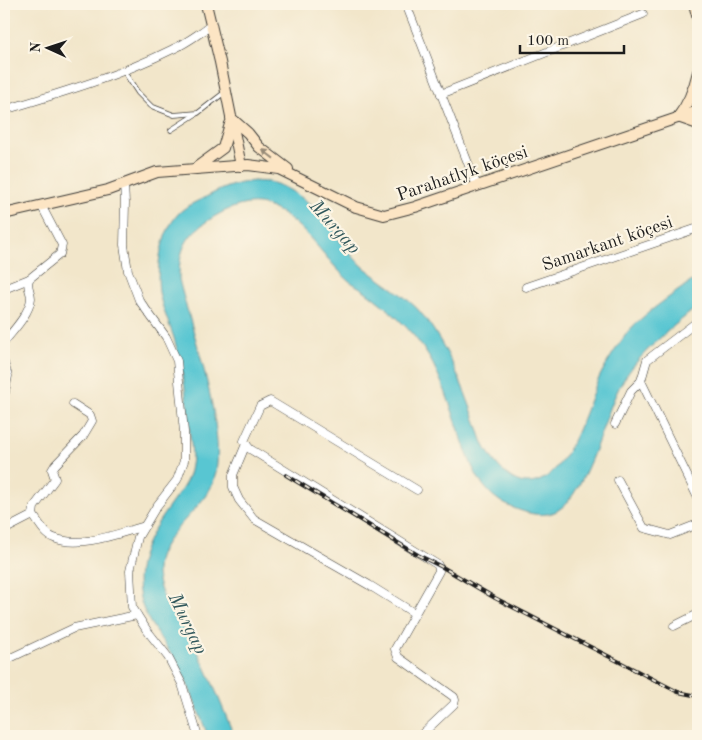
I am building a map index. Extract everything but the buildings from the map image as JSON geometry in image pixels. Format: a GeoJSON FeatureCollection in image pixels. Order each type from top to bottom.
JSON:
{"type":"FeatureCollection","features":[{"type":"Feature","properties":{"kind":"main road"},"geometry":{"type":"LineString","coordinates":[[206,4],[241,166]]}},
{"type":"Feature","properties":{"kind":"main road"},"geometry":{"type":"LineString","coordinates":[[694,4],[698,19]]}},
{"type":"Feature","properties":{"kind":"main road"},"geometry":{"type":"LineString","coordinates":[[698,72],[693,93],[685,109],[678,117],[698,124]]}},
{"type":"Feature","properties":{"kind":"main road","name":"Parahatlyk köçesi"},"geometry":{"type":"LineString","coordinates":[[4,214],[108,190],[157,172],[241,166],[279,169],[356,207],[384,215],[415,208],[698,111]]}},
{"type":"Feature","properties":{"kind":"main road"},"geometry":{"type":"LineString","coordinates":[[195,168],[223,148],[232,118]]}},
{"type":"Feature","properties":{"kind":"main road"},"geometry":{"type":"LineString","coordinates":[[232,118],[259,147],[307,182]]}},
{"type":"Feature","properties":{"kind":"street"},"geometry":{"type":"LineString","coordinates":[[406,4],[477,186]]}},
{"type":"Feature","properties":{"kind":"street"},"geometry":{"type":"LineString","coordinates":[[441,94],[643,14]]}},
{"type":"Feature","properties":{"kind":"street"},"geometry":{"type":"LineString","coordinates":[[4,110],[124,70],[174,49],[212,25]]}},
{"type":"Feature","properties":{"kind":"street"},"geometry":{"type":"LineString","coordinates":[[124,184],[124,245],[128,271],[139,300],[166,337],[176,361],[184,432],[184,461],[177,480],[156,507],[138,537],[130,571],[132,607],[168,657],[182,684],[198,736]]}},
{"type":"Feature","properties":{"kind":"street"},"geometry":{"type":"LineString","coordinates":[[4,289],[29,279],[60,254],[62,245],[41,206]]}},
{"type":"Feature","properties":{"kind":"street","name":"Samarkant köçesi"},"geometry":{"type":"LineString","coordinates":[[526,287],[698,228]]}},
{"type":"Feature","properties":{"kind":"street"},"geometry":{"type":"LineString","coordinates":[[4,342],[19,324],[31,298],[27,284],[29,279]]}},
{"type":"Feature","properties":{"kind":"street"},"geometry":{"type":"LineString","coordinates":[[615,424],[631,391],[641,381],[647,360],[698,321]]}},
{"type":"Feature","properties":{"kind":"street"},"geometry":{"type":"LineString","coordinates":[[4,364],[8,376],[4,397]]}},
{"type":"Feature","properties":{"kind":"street"},"geometry":{"type":"LineString","coordinates":[[641,381],[698,498]]}},
{"type":"Feature","properties":{"kind":"street"},"geometry":{"type":"LineString","coordinates":[[417,490],[270,401],[260,406],[244,441],[250,449],[438,565],[439,571],[395,650],[396,654],[454,697],[455,700],[454,704],[420,736]]}},
{"type":"Feature","properties":{"kind":"street"},"geometry":{"type":"LineString","coordinates":[[73,404],[90,415],[92,421],[84,436],[55,465],[52,470],[55,479],[34,506],[33,516],[54,539],[69,541],[86,542],[145,526]]}},
{"type":"Feature","properties":{"kind":"street"},"geometry":{"type":"LineString","coordinates":[[246,444],[233,475],[233,487],[239,500],[254,519],[414,613]]}},
{"type":"Feature","properties":{"kind":"street"},"geometry":{"type":"LineString","coordinates":[[618,480],[644,528],[670,535],[698,524]]}},
{"type":"Feature","properties":{"kind":"street"},"geometry":{"type":"LineString","coordinates":[[4,530],[33,516]]}},
{"type":"Feature","properties":{"kind":"street"},"geometry":{"type":"LineString","coordinates":[[674,626],[698,614]]}},
{"type":"Feature","properties":{"kind":"street"},"geometry":{"type":"LineString","coordinates":[[4,661],[74,628],[137,615]]}},
{"type":"Feature","properties":{"kind":"lane"},"geometry":{"type":"LineString","coordinates":[[124,70],[138,93],[151,106],[174,115],[198,113]]}},
{"type":"Feature","properties":{"kind":"lane"},"geometry":{"type":"LineString","coordinates":[[171,130],[198,113],[226,91]]}},
{"type":"Feature","properties":{"kind":"water"},"geometry":{"type":"Polygon","coordinates":[[[254,181],[280,185],[311,205],[328,222],[342,244],[356,260],[408,300],[426,319],[454,366],[486,448],[505,473],[522,482],[528,483],[541,480],[553,471],[563,458],[580,426],[600,376],[633,326],[698,277],[698,306],[652,346],[631,368],[616,394],[591,460],[573,494],[563,506],[552,513],[531,513],[504,504],[483,485],[470,461],[437,372],[423,347],[381,303],[348,280],[300,227],[289,218],[264,205],[250,204],[215,216],[194,232],[182,252],[179,279],[208,386],[217,445],[216,470],[210,489],[170,537],[164,547],[157,569],[158,580],[165,600],[195,646],[211,679],[234,736],[208,736],[180,669],[146,615],[142,606],[138,585],[141,560],[150,536],[186,481],[192,458],[188,410],[182,374],[174,338],[160,298],[158,272],[164,240],[179,213],[189,205],[220,190],[236,184],[254,181]]]}},
{"type":"Feature","properties":{"kind":"railway"},"geometry":{"type":"LineString","coordinates":[[286,475],[418,555],[495,598],[678,692],[698,696]]}},
{"type":"Feature","properties":{"kind":"water label","name":"Murgap"},"geometry":{"type":"Point","coordinates":[336,226]}},
{"type":"Feature","properties":{"kind":"water label","name":"Murgap"},"geometry":{"type":"Point","coordinates":[189,623]}}]}
